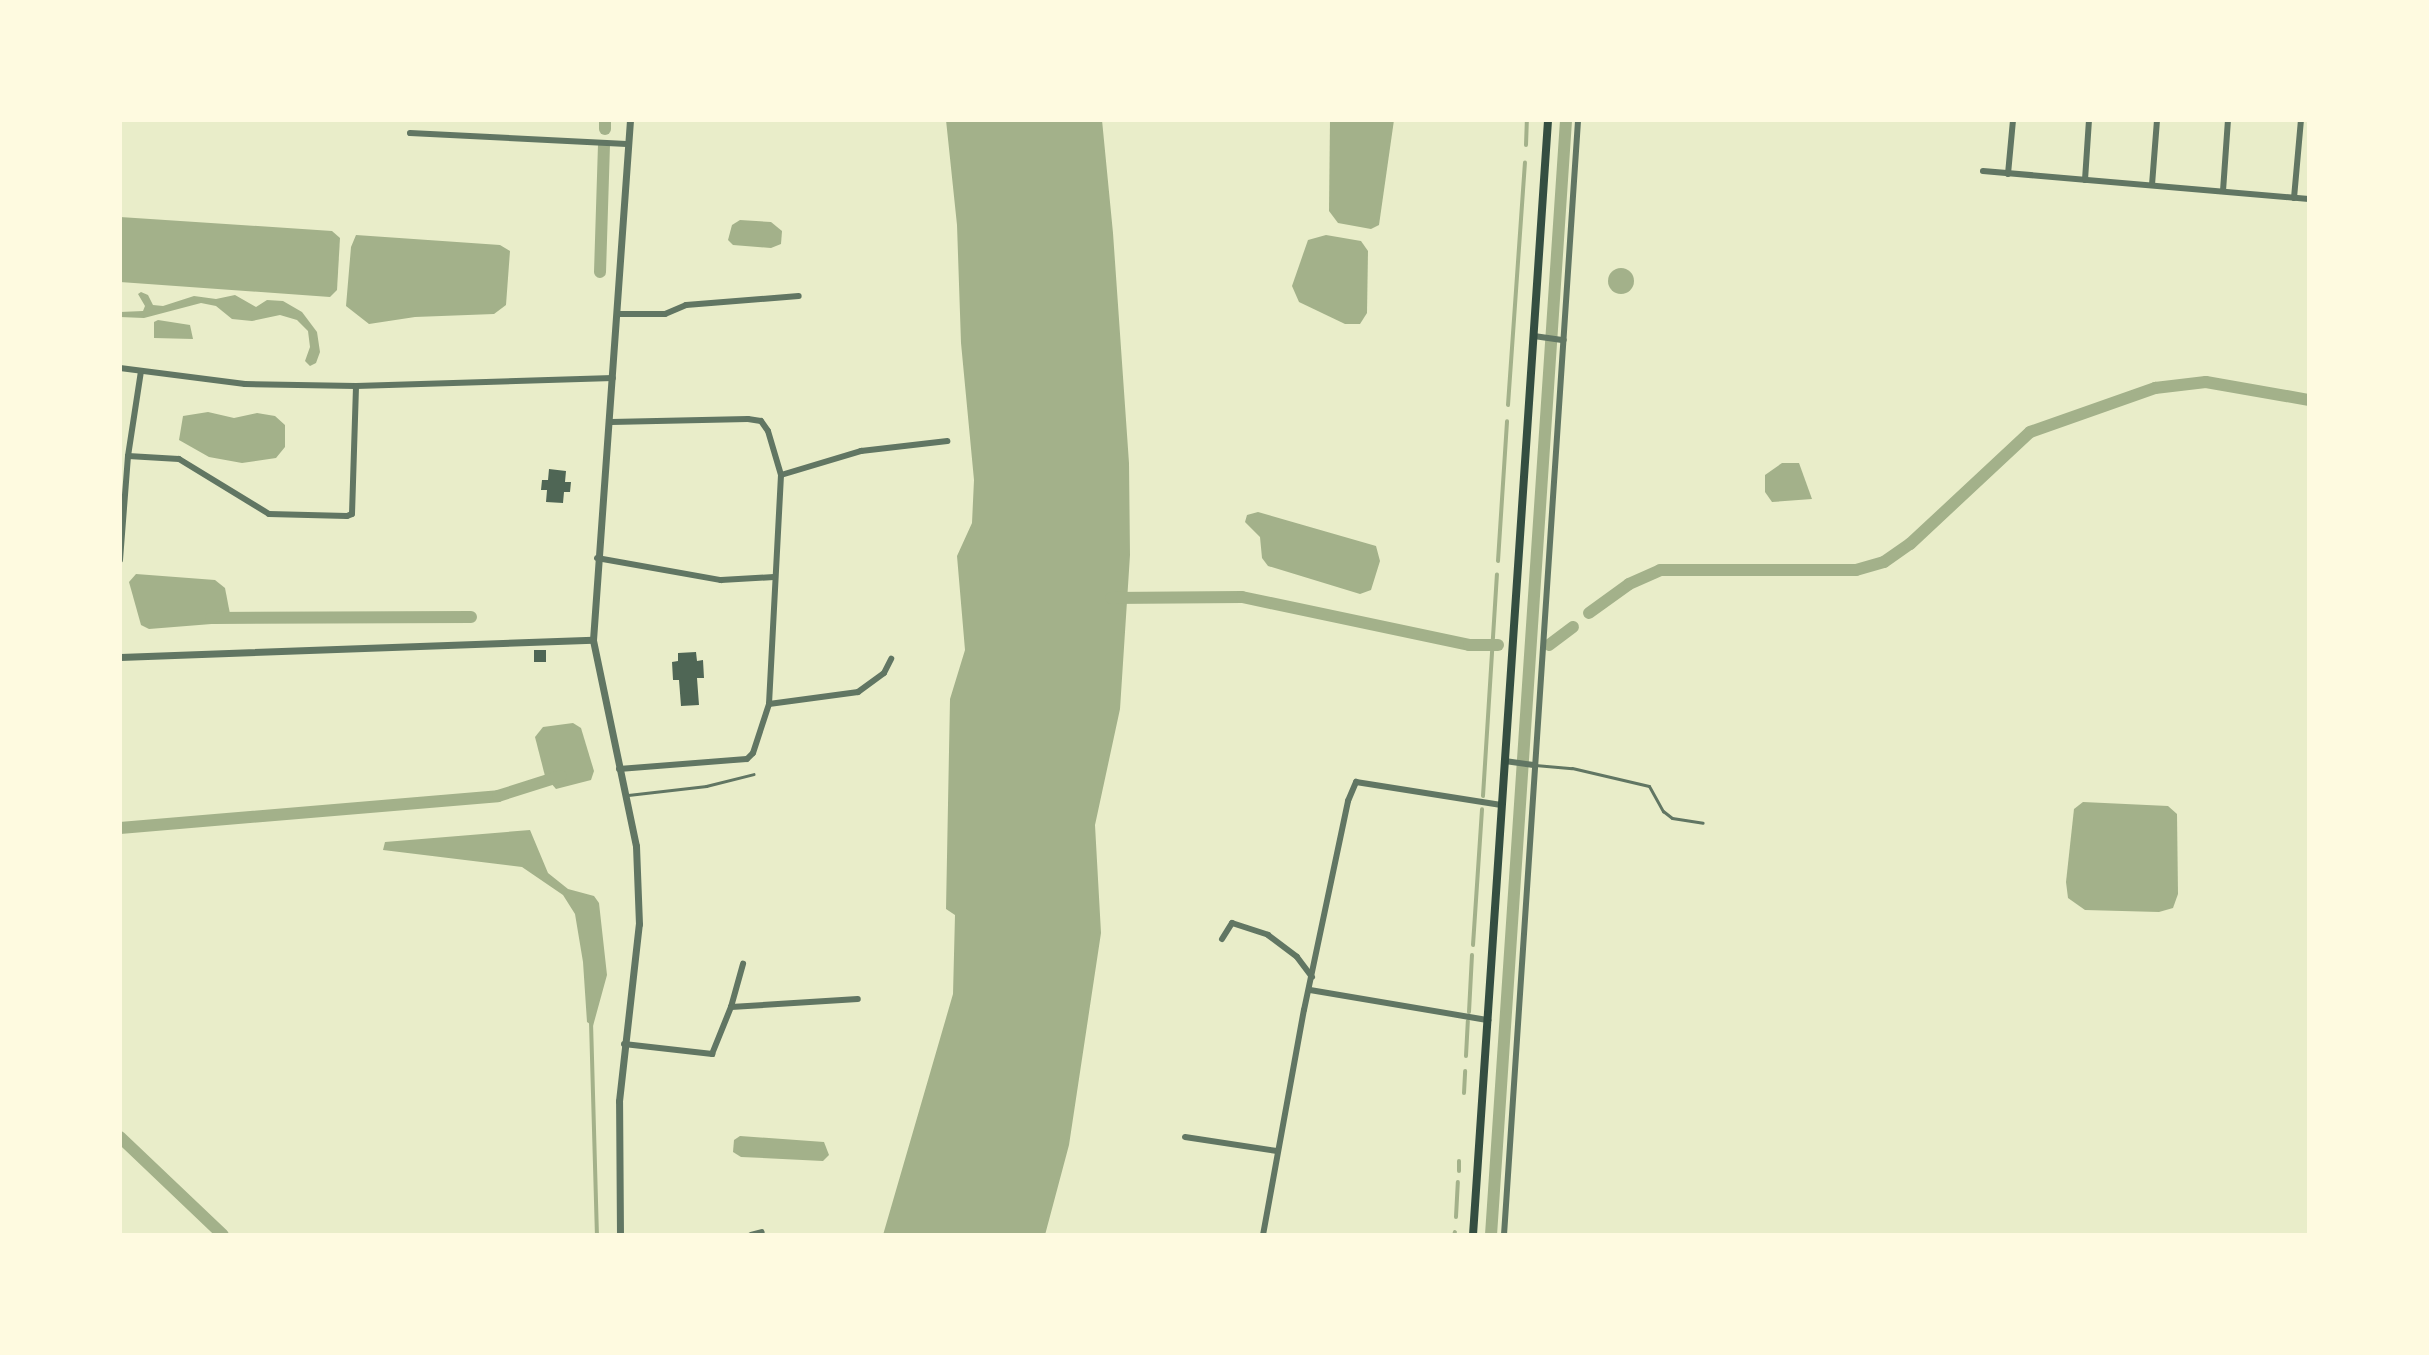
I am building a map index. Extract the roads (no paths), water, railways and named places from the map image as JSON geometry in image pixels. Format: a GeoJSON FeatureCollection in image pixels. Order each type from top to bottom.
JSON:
{"type":"FeatureCollection","features":[{"type":"Feature","properties":{"kind":"main road"},"geometry":{"type":"LineString","coordinates":[[1473,1235],[1501,805],[1509,762],[1538,337],[1548,120]]}},
{"type":"Feature","properties":{"kind":"street"},"geometry":{"type":"LineString","coordinates":[[620,1235],[619,1101],[639,924],[636,846],[593,640],[597,558],[611,422],[630,120]]}},
{"type":"Feature","properties":{"kind":"street"},"geometry":{"type":"LineString","coordinates":[[1504,1235],[1531,765],[1578,120]]}},
{"type":"Feature","properties":{"kind":"street"},"geometry":{"type":"LineString","coordinates":[[2008,174],[2013,120]]}},
{"type":"Feature","properties":{"kind":"street"},"geometry":{"type":"LineString","coordinates":[[2085,180],[2089,120]]}},
{"type":"Feature","properties":{"kind":"street"},"geometry":{"type":"LineString","coordinates":[[2152,185],[2157,120]]}},
{"type":"Feature","properties":{"kind":"street"},"geometry":{"type":"LineString","coordinates":[[2223,191],[2228,120]]}},
{"type":"Feature","properties":{"kind":"street"},"geometry":{"type":"LineString","coordinates":[[2294,198],[2301,120]]}},
{"type":"Feature","properties":{"kind":"street"},"geometry":{"type":"LineString","coordinates":[[410,133],[627,144]]}},
{"type":"Feature","properties":{"kind":"street"},"geometry":{"type":"LineString","coordinates":[[1983,171],[2309,199]]}},
{"type":"Feature","properties":{"kind":"street"},"geometry":{"type":"LineString","coordinates":[[618,314],[665,314],[686,305],[799,296]]}},
{"type":"Feature","properties":{"kind":"street"},"geometry":{"type":"LineString","coordinates":[[1538,337],[1561,339]]}},
{"type":"Feature","properties":{"kind":"street"},"geometry":{"type":"LineString","coordinates":[[120,368],[245,384],[356,386],[613,378]]}},
{"type":"Feature","properties":{"kind":"street"},"geometry":{"type":"LineString","coordinates":[[120,560],[128,456],[141,371]]}},
{"type":"Feature","properties":{"kind":"street"},"geometry":{"type":"LineString","coordinates":[[128,456],[179,459],[269,514],[347,516],[352,514],[356,386]]}},
{"type":"Feature","properties":{"kind":"street"},"geometry":{"type":"LineString","coordinates":[[611,422],[761,421],[768,431],[781,475],[769,704],[753,753],[747,759],[619,769]]}},
{"type":"Feature","properties":{"kind":"street"},"geometry":{"type":"LineString","coordinates":[[781,475],[861,451],[947,441]]}},
{"type":"Feature","properties":{"kind":"street"},"geometry":{"type":"LineString","coordinates":[[597,558],[721,580],[774,577]]}},
{"type":"Feature","properties":{"kind":"street"},"geometry":{"type":"LineString","coordinates":[[120,657],[593,640]]}},
{"type":"Feature","properties":{"kind":"street"},"geometry":{"type":"LineString","coordinates":[[769,704],[858,692],[884,673],[891,659]]}},
{"type":"Feature","properties":{"kind":"street"},"geometry":{"type":"LineString","coordinates":[[1509,762],[1531,765]]}},
{"type":"Feature","properties":{"kind":"street"},"geometry":{"type":"LineString","coordinates":[[1263,1235],[1277,1151],[1348,801],[1356,782],[1501,805]]}},
{"type":"Feature","properties":{"kind":"street"},"geometry":{"type":"LineString","coordinates":[[1222,939],[1232,923],[1268,935],[1297,957],[1312,977]]}},
{"type":"Feature","properties":{"kind":"street"},"geometry":{"type":"LineString","coordinates":[[624,1044],[712,1054],[731,1007],[743,964]]}},
{"type":"Feature","properties":{"kind":"street"},"geometry":{"type":"LineString","coordinates":[[1310,990],[1488,1020]]}},
{"type":"Feature","properties":{"kind":"street"},"geometry":{"type":"LineString","coordinates":[[731,1007],[858,999]]}},
{"type":"Feature","properties":{"kind":"street"},"geometry":{"type":"LineString","coordinates":[[1185,1137],[1277,1151]]}},
{"type":"Feature","properties":{"kind":"street"},"geometry":{"type":"LineString","coordinates":[[751,1235],[762,1232]]}},
{"type":"Feature","properties":{"kind":"lane"},"geometry":{"type":"LineString","coordinates":[[1531,765],[1572,768],[1649,786],[1663,811],[1672,818],[1703,823]]}},
{"type":"Feature","properties":{"kind":"lane"},"geometry":{"type":"LineString","coordinates":[[625,795],[706,786],[754,774]]}},
{"type":"Feature","properties":{"kind":"waterway"},"geometry":{"type":"LineString","coordinates":[[605,120],[605,129]]}},
{"type":"Feature","properties":{"kind":"waterway"},"geometry":{"type":"LineString","coordinates":[[1526,145],[1527,120]]}},
{"type":"Feature","properties":{"kind":"waterway"},"geometry":{"type":"LineString","coordinates":[[1491,1235],[1566,120]]}},
{"type":"Feature","properties":{"kind":"waterway"},"geometry":{"type":"LineString","coordinates":[[600,272],[604,146]]}},
{"type":"Feature","properties":{"kind":"waterway"},"geometry":{"type":"LineString","coordinates":[[1508,405],[1525,163]]}},
{"type":"Feature","properties":{"kind":"waterway"},"geometry":{"type":"LineString","coordinates":[[1589,613],[1629,584],[1660,570],[1856,570],[1884,562],[1910,544],[2030,432],[2155,388],[2206,382],[2309,400]]}},
{"type":"Feature","properties":{"kind":"waterway"},"geometry":{"type":"LineString","coordinates":[[1498,561],[1507,421]]}},
{"type":"Feature","properties":{"kind":"waterway"},"geometry":{"type":"LineString","coordinates":[[1483,796],[1497,574]]}},
{"type":"Feature","properties":{"kind":"waterway"},"geometry":{"type":"LineString","coordinates":[[1111,598],[1242,597],[1469,645],[1498,645]]}},
{"type":"Feature","properties":{"kind":"waterway"},"geometry":{"type":"LineString","coordinates":[[211,618],[471,617]]}},
{"type":"Feature","properties":{"kind":"waterway"},"geometry":{"type":"LineString","coordinates":[[1549,645],[1573,627]]}},
{"type":"Feature","properties":{"kind":"waterway"},"geometry":{"type":"LineString","coordinates":[[120,828],[498,796],[561,776]]}},
{"type":"Feature","properties":{"kind":"waterway"},"geometry":{"type":"LineString","coordinates":[[1473,945],[1482,809]]}},
{"type":"Feature","properties":{"kind":"waterway"},"geometry":{"type":"LineString","coordinates":[[1469,1012],[1472,955]]}},
{"type":"Feature","properties":{"kind":"waterway"},"geometry":{"type":"LineString","coordinates":[[1466,1056],[1468,1021]]}},
{"type":"Feature","properties":{"kind":"waterway"},"geometry":{"type":"LineString","coordinates":[[591,1022],[597,1235]]}},
{"type":"Feature","properties":{"kind":"waterway"},"geometry":{"type":"LineString","coordinates":[[1464,1093],[1465,1071]]}},
{"type":"Feature","properties":{"kind":"waterway"},"geometry":{"type":"LineString","coordinates":[[120,1137],[223,1235]]}},
{"type":"Feature","properties":{"kind":"waterway"},"geometry":{"type":"LineString","coordinates":[[1459,1161],[1459,1171]]}},
{"type":"Feature","properties":{"kind":"waterway"},"geometry":{"type":"LineString","coordinates":[[1456,1217],[1458,1182]]}}]}
